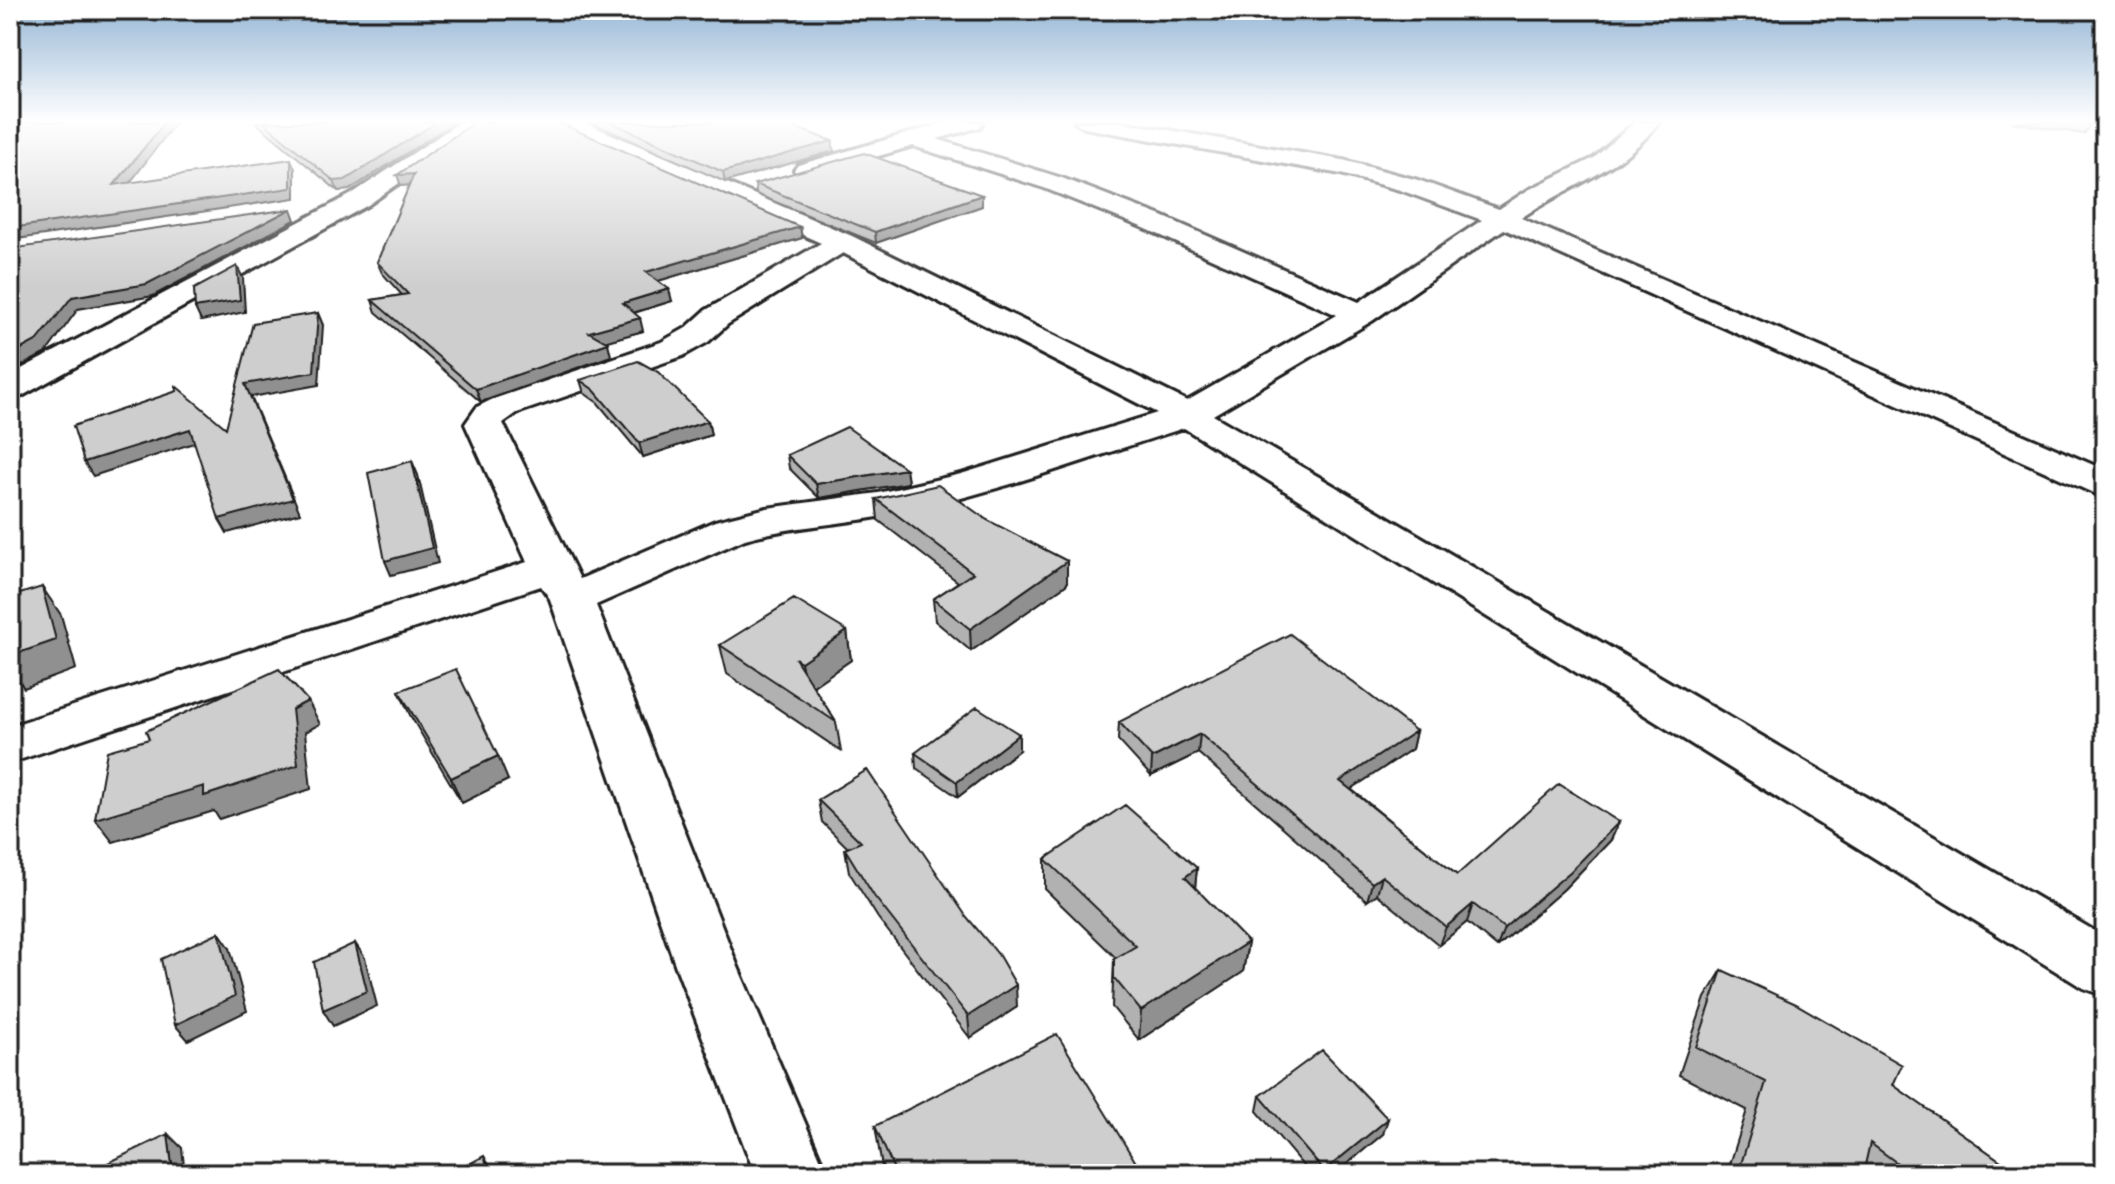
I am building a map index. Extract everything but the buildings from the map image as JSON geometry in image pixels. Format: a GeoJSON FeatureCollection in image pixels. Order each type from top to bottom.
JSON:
{"type":"FeatureCollection","features":[{"type":"Feature","properties":{"kind":"street"},"geometry":{"type":"LineString","coordinates":[[10,389],[359,200],[393,177]]}},
{"type":"Feature","properties":{"kind":"street"},"geometry":{"type":"LineString","coordinates":[[688,177],[842,242],[1188,415],[2105,969]]}},
{"type":"Feature","properties":{"kind":"street"},"geometry":{"type":"LineString","coordinates":[[1035,177],[1138,216],[1361,314]]}},
{"type":"Feature","properties":{"kind":"street"},"geometry":{"type":"LineString","coordinates":[[1381,177],[1502,219],[2105,484]]}},
{"type":"Feature","properties":{"kind":"street"},"geometry":{"type":"LineString","coordinates":[[10,745],[562,584],[730,530],[767,520],[878,505],[972,483],[1188,415],[1361,314],[1537,195],[1573,177]]}},
{"type":"Feature","properties":{"kind":"street"},"geometry":{"type":"LineString","coordinates":[[723,193],[753,185]]}},
{"type":"Feature","properties":{"kind":"street"},"geometry":{"type":"LineString","coordinates":[[280,211],[359,200]]}},
{"type":"Feature","properties":{"kind":"street"},"geometry":{"type":"LineString","coordinates":[[791,1174],[707,967],[562,584],[483,424],[490,415],[505,406],[672,349],[697,335],[717,317],[842,242]]}}]}
